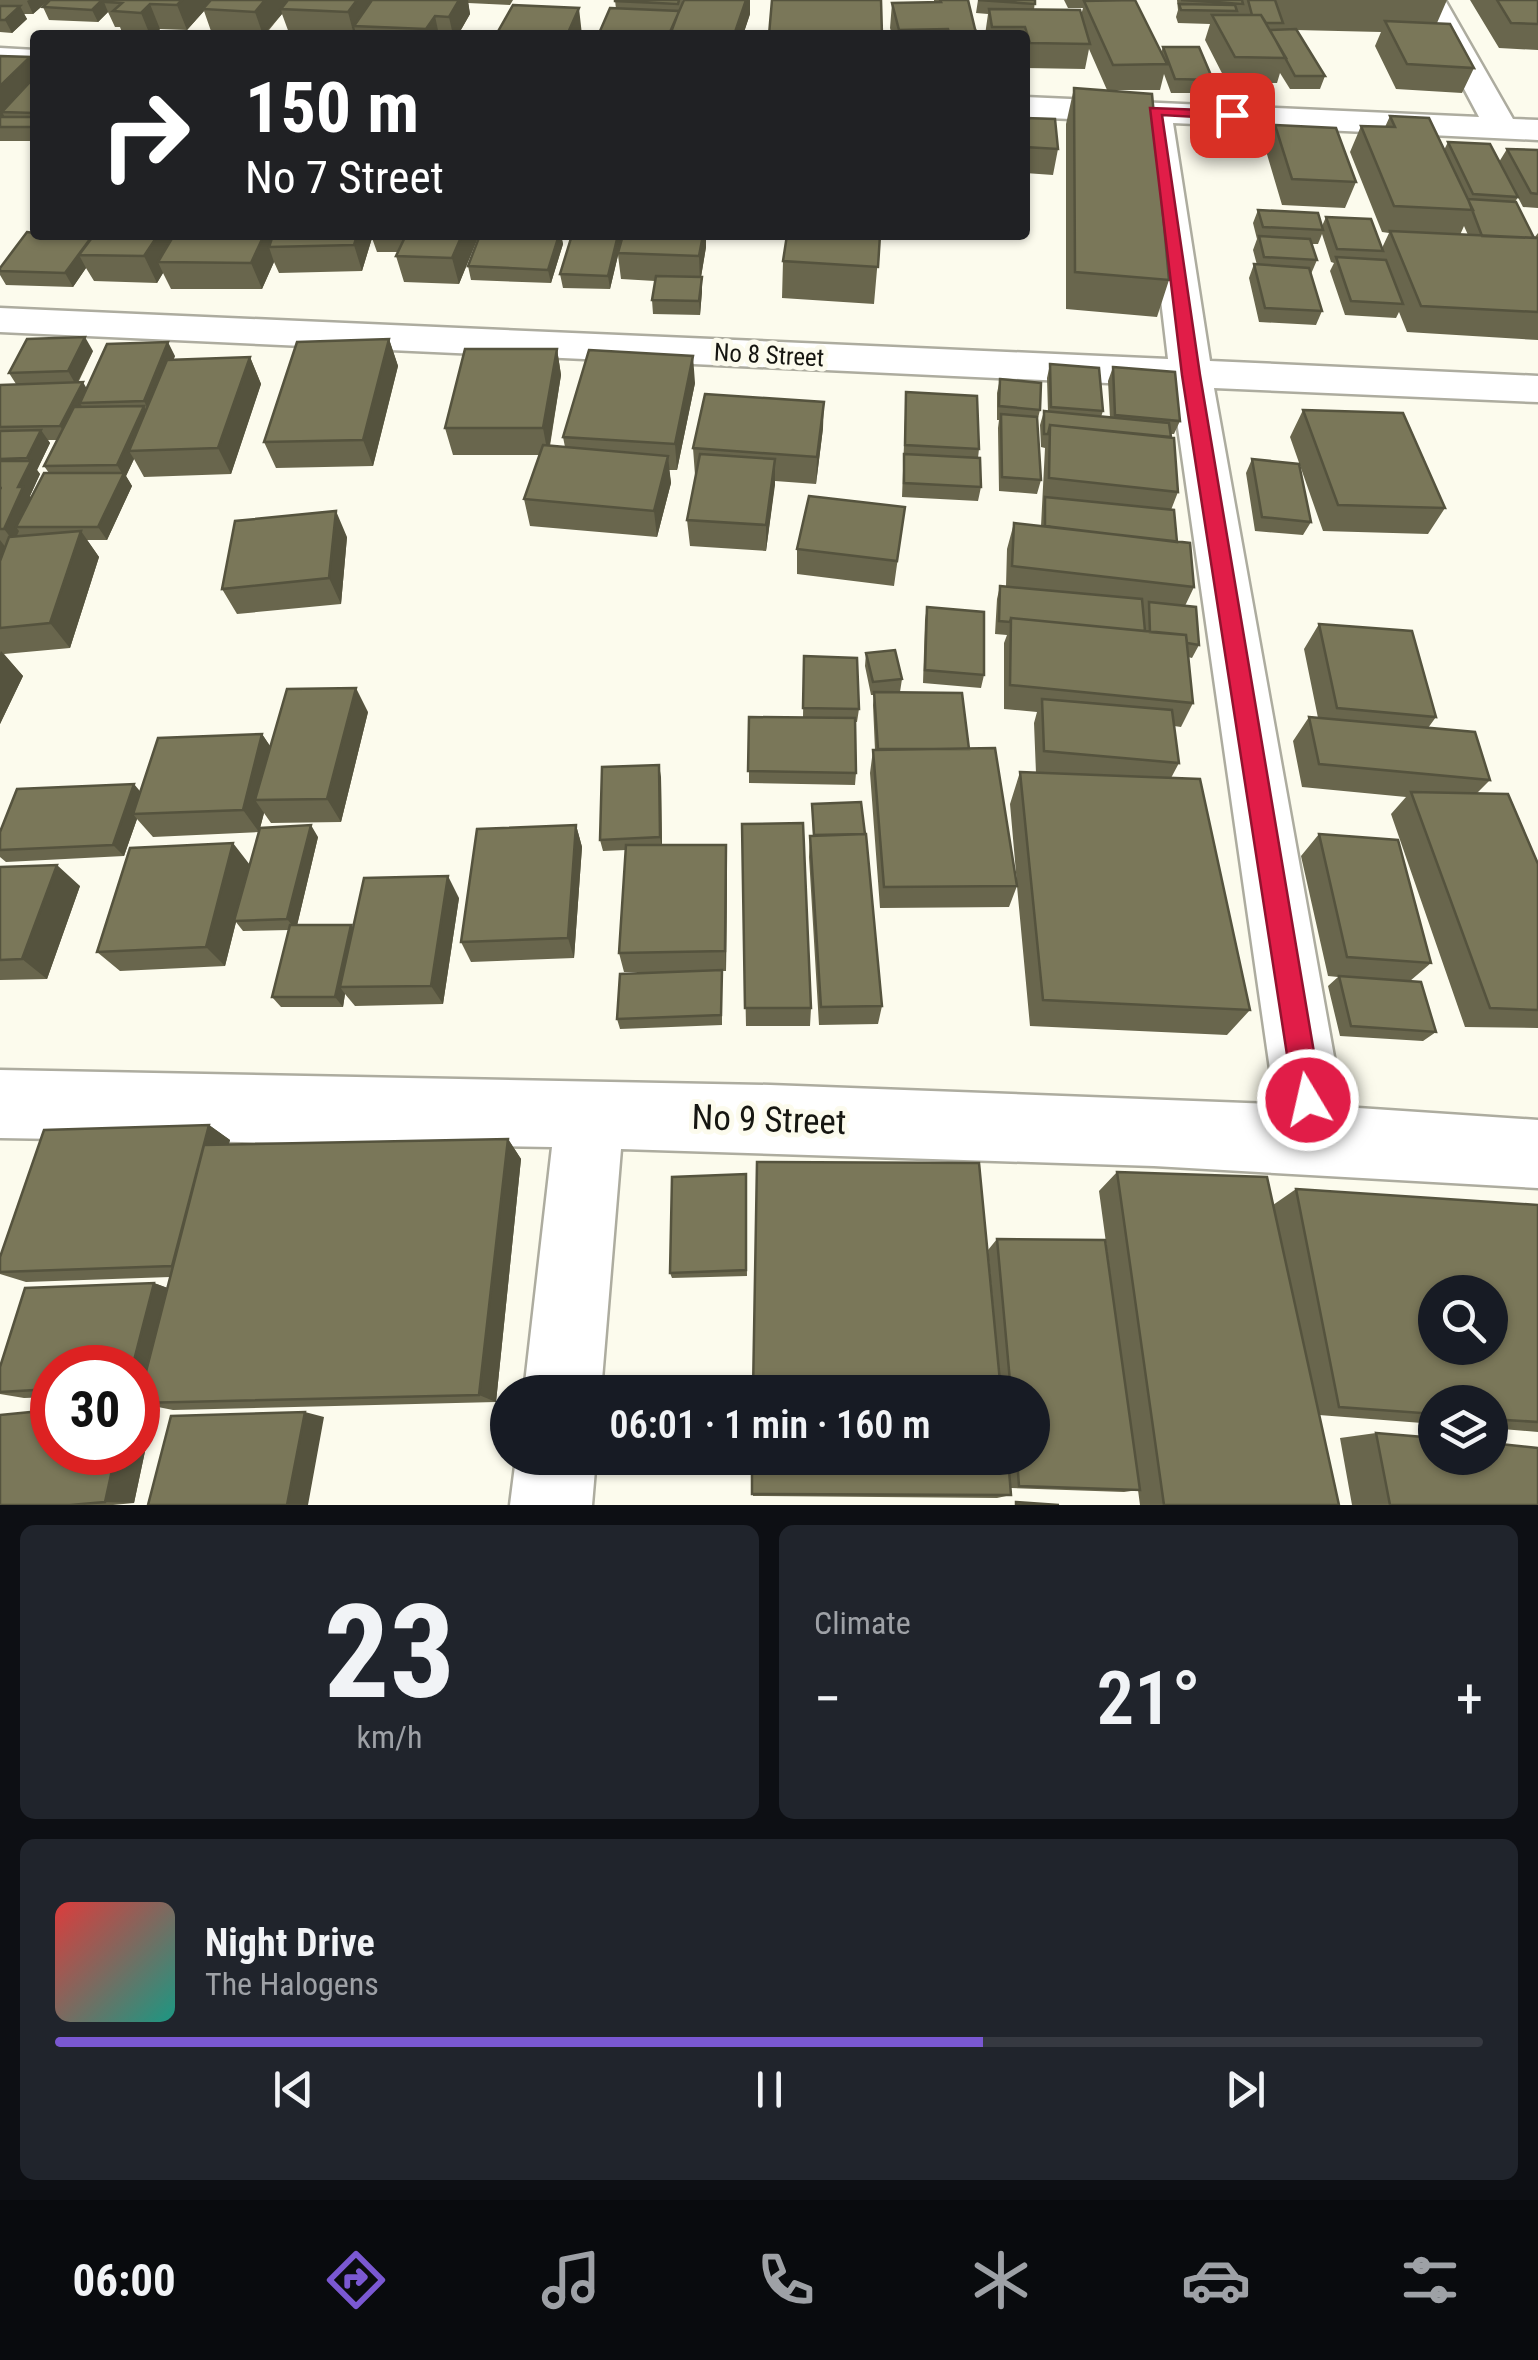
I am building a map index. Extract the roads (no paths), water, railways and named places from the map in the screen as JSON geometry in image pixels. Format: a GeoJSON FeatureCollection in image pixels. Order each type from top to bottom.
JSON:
{"type":"FeatureCollection","features":[{"type":"Feature","properties":{"kind":"street"},"geometry":{"type":"LineString","coordinates":[[1431,0],[1502,129]]}},
{"type":"Feature","properties":{"kind":"street"},"geometry":{"type":"LineString","coordinates":[[0,57],[30,59]]}},
{"type":"Feature","properties":{"kind":"street"},"geometry":{"type":"LineString","coordinates":[[1030,106],[1538,130]]}},
{"type":"Feature","properties":{"kind":"street"},"geometry":{"type":"LineString","coordinates":[[1155,111],[1191,375],[1314,1138]]}},
{"type":"Feature","properties":{"kind":"street","name":"No 8 Street"},"geometry":{"type":"LineString","coordinates":[[0,320],[1538,389]]}},
{"type":"Feature","properties":{"kind":"street","name":"No 9 Street"},"geometry":{"type":"LineString","coordinates":[[0,1104],[590,1115],[1314,1138],[1538,1154]]}},
{"type":"Feature","properties":{"kind":"street"},"geometry":{"type":"LineString","coordinates":[[564,1375],[590,1115]]}},
{"type":"Feature","properties":{"kind":"street"},"geometry":{"type":"LineString","coordinates":[[551,1505],[554,1475]]}}]}
